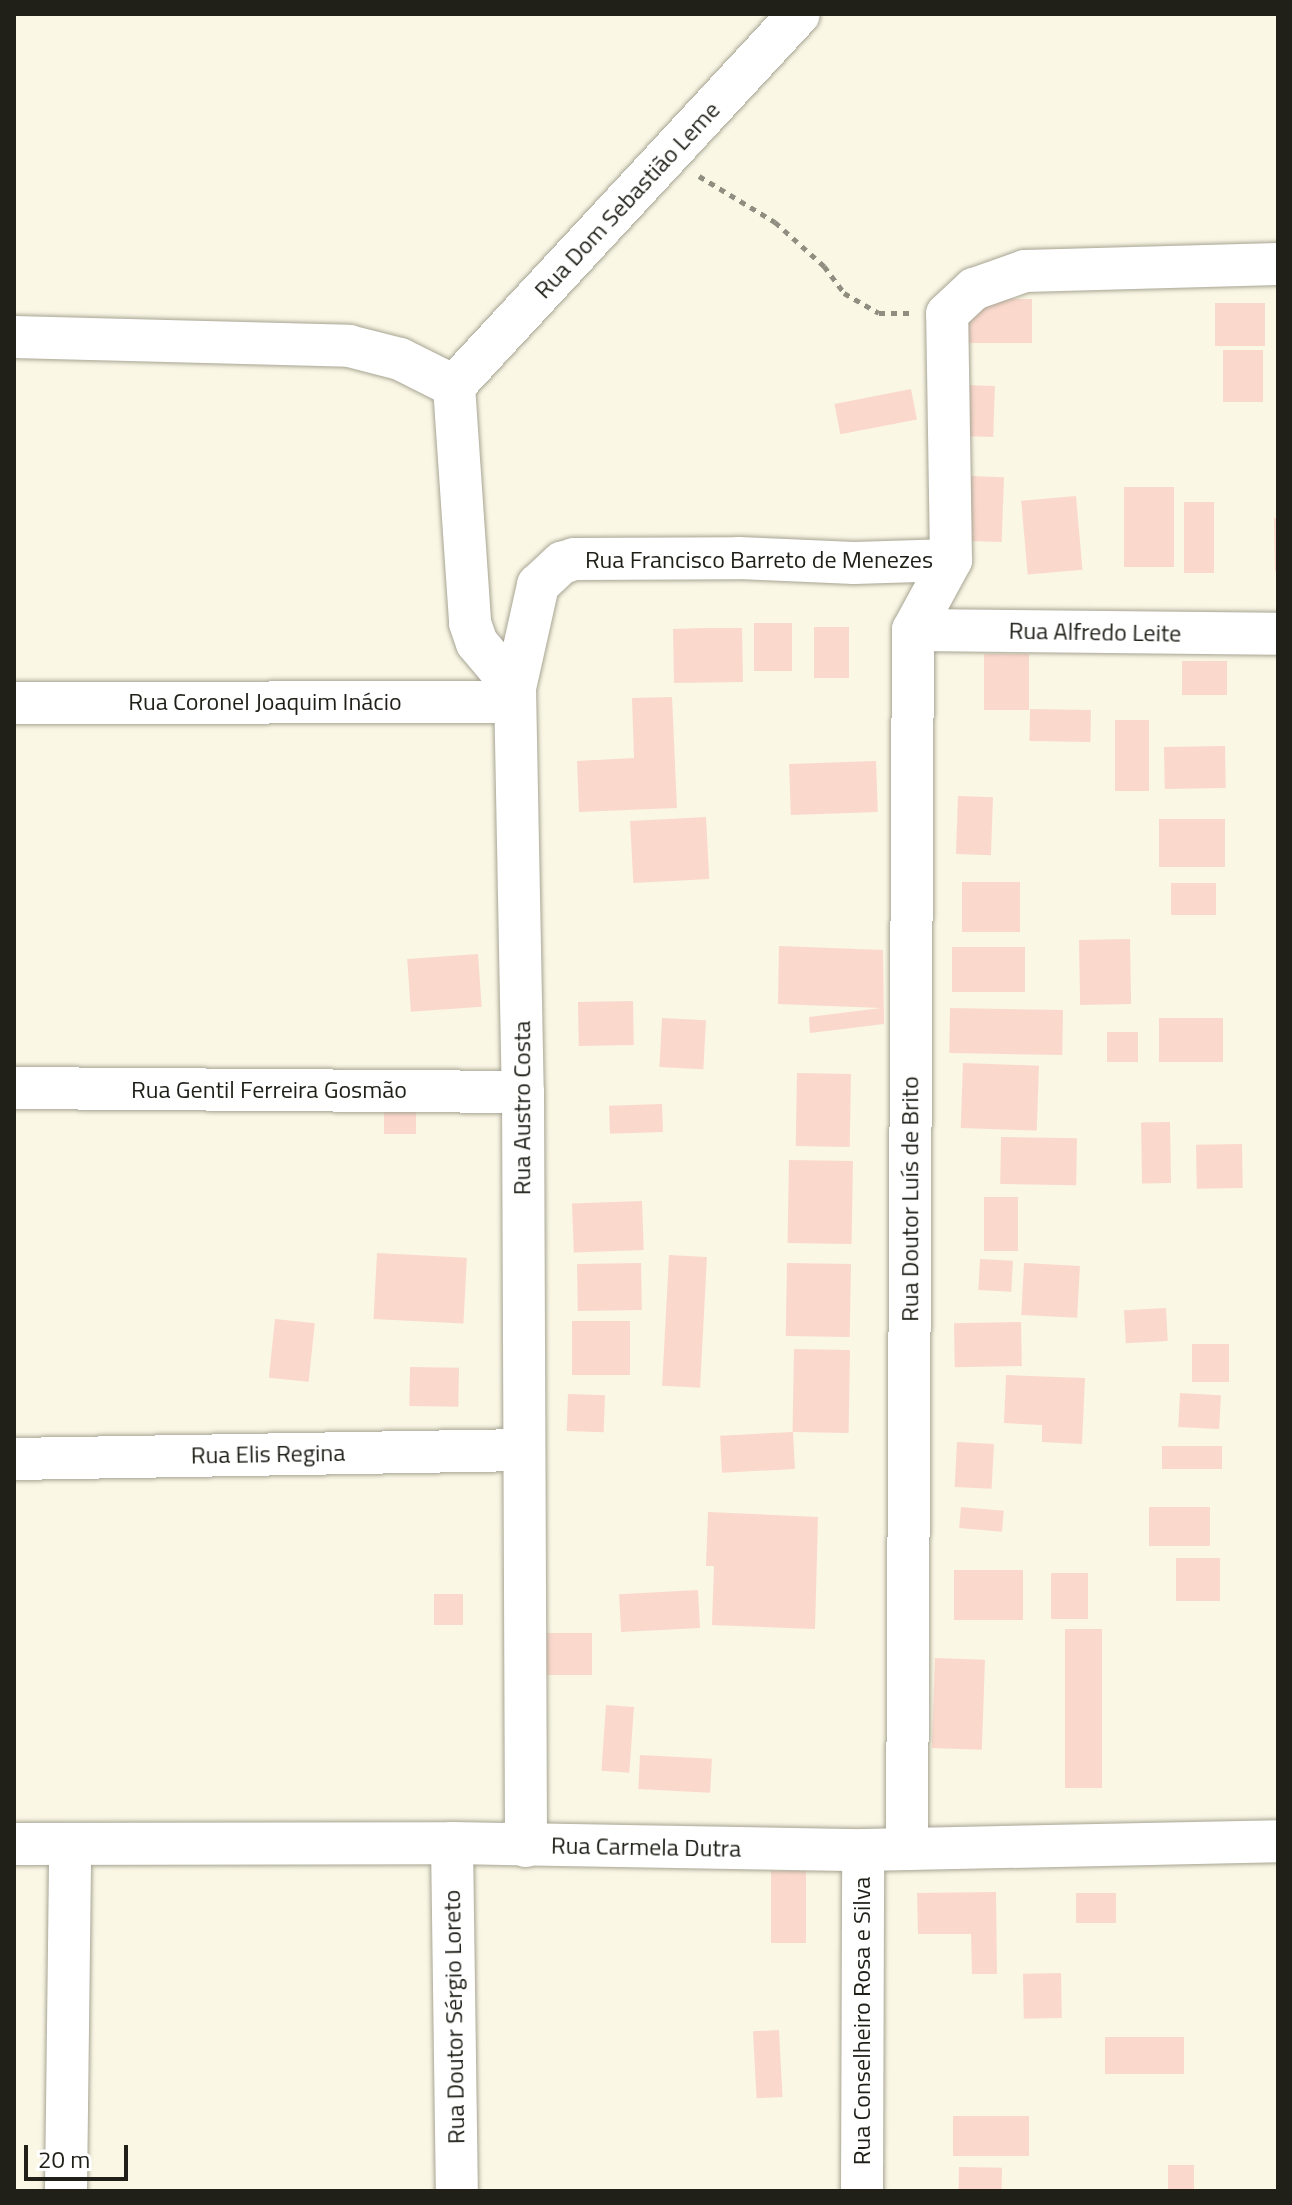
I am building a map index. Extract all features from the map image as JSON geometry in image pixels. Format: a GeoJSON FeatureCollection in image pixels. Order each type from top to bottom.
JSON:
{"type":"FeatureCollection","features":[{"type":"Feature","properties":{"kind":"street","name":"Rua Dom Sebastião Leme"},"geometry":{"type":"LineString","coordinates":[[454,386],[799,14]]}},
{"type":"Feature","properties":{"kind":"street"},"geometry":{"type":"LineString","coordinates":[[951,560],[947,314],[974,289],[1025,271],[1278,264]]}},
{"type":"Feature","properties":{"kind":"street"},"geometry":{"type":"LineString","coordinates":[[14,337],[349,346],[400,359],[454,386],[470,623],[477,643],[515,695]]}},
{"type":"Feature","properties":{"kind":"street","name":"Rua Francisco Barreto de Menezes"},"geometry":{"type":"LineString","coordinates":[[515,695],[538,585],[562,563],[679,558],[854,563],[951,560]]}},
{"type":"Feature","properties":{"kind":"street","name":"Rua Doutor Luís de Brito"},"geometry":{"type":"LineString","coordinates":[[907,1847],[913,630],[951,560]]}},
{"type":"Feature","properties":{"kind":"street","name":"Rua Alfredo Leite"},"geometry":{"type":"LineString","coordinates":[[913,630],[1278,634]]}},
{"type":"Feature","properties":{"kind":"street","name":"Rua Coronel Joaquim Inácio"},"geometry":{"type":"LineString","coordinates":[[14,703],[515,695]]}},
{"type":"Feature","properties":{"kind":"street","name":"Rua Austro Costa"},"geometry":{"type":"LineString","coordinates":[[515,695],[523,1092],[526,1846]]}},
{"type":"Feature","properties":{"kind":"street","name":"Rua Gentil Ferreira Gosmão"},"geometry":{"type":"LineString","coordinates":[[14,1088],[523,1092]]}},
{"type":"Feature","properties":{"kind":"street","name":"Rua Elis Regina"},"geometry":{"type":"LineString","coordinates":[[14,1459],[523,1450]]}},
{"type":"Feature","properties":{"kind":"street","name":"Rua Carmela Dutra"},"geometry":{"type":"LineString","coordinates":[[14,1844],[452,1843],[863,1850],[1278,1841]]}},
{"type":"Feature","properties":{"kind":"street","name":"Rua Doutor Sérgio Loreto"},"geometry":{"type":"LineString","coordinates":[[452,1843],[457,2191]]}},
{"type":"Feature","properties":{"kind":"street"},"geometry":{"type":"LineString","coordinates":[[66,2191],[70,1844]]}},
{"type":"Feature","properties":{"kind":"street","name":"Rua Conselheiro Rosa e Silva"},"geometry":{"type":"LineString","coordinates":[[862,2191],[863,1850]]}},
{"type":"Feature","properties":{"kind":"path"},"geometry":{"type":"LineString","coordinates":[[667,157],[775,222],[824,266],[844,293],[879,313],[947,314]]}},
{"type":"Feature","properties":{"kind":"building"},"geometry":{"type":"Polygon","coordinates":[[[969,299],[1032,299],[1032,343],[969,343],[969,299]]]}},
{"type":"Feature","properties":{"kind":"building"},"geometry":{"type":"Polygon","coordinates":[[[1215,303],[1265,303],[1265,346],[1215,346],[1215,303]]]}},
{"type":"Feature","properties":{"kind":"building"},"geometry":{"type":"Polygon","coordinates":[[[1223,350],[1263,350],[1263,402],[1223,402],[1223,350]]]}},
{"type":"Feature","properties":{"kind":"building"},"geometry":{"type":"Polygon","coordinates":[[[964,385],[995,386],[993,437],[962,436],[964,385]]]}},
{"type":"Feature","properties":{"kind":"building"},"geometry":{"type":"Polygon","coordinates":[[[911,389],[917,419],[840,434],[834,404],[911,389]]]}},
{"type":"Feature","properties":{"kind":"building"},"geometry":{"type":"Polygon","coordinates":[[[971,476],[1004,477],[1002,542],[969,541],[971,476]]]}},
{"type":"Feature","properties":{"kind":"building"},"geometry":{"type":"Polygon","coordinates":[[[1124,487],[1174,487],[1174,567],[1124,567],[1124,487]]]}},
{"type":"Feature","properties":{"kind":"building"},"geometry":{"type":"Polygon","coordinates":[[[1076,496],[1082,570],[1028,575],[1021,501],[1076,496]]]}},
{"type":"Feature","properties":{"kind":"building"},"geometry":{"type":"Polygon","coordinates":[[[1184,502],[1214,502],[1214,573],[1184,573],[1184,502]]]}},
{"type":"Feature","properties":{"kind":"building"},"geometry":{"type":"Polygon","coordinates":[[[1274,518],[1278,518],[1278,571],[1275,571],[1274,518]]]}},
{"type":"Feature","properties":{"kind":"building"},"geometry":{"type":"Polygon","coordinates":[[[754,623],[792,623],[792,671],[754,671],[754,623]]]}},
{"type":"Feature","properties":{"kind":"building"},"geometry":{"type":"Polygon","coordinates":[[[814,627],[849,627],[849,678],[814,678],[814,627]]]}},
{"type":"Feature","properties":{"kind":"building"},"geometry":{"type":"Polygon","coordinates":[[[742,628],[743,682],[674,683],[673,629],[742,628]]]}},
{"type":"Feature","properties":{"kind":"building"},"geometry":{"type":"Polygon","coordinates":[[[984,654],[1029,654],[1029,710],[984,710],[984,654]]]}},
{"type":"Feature","properties":{"kind":"building"},"geometry":{"type":"Polygon","coordinates":[[[1182,661],[1227,661],[1227,695],[1182,695],[1182,661]]]}},
{"type":"Feature","properties":{"kind":"building"},"geometry":{"type":"Polygon","coordinates":[[[672,697],[677,808],[579,812],[577,761],[634,758],[632,698],[672,697]]]}},
{"type":"Feature","properties":{"kind":"building"},"geometry":{"type":"Polygon","coordinates":[[[1030,709],[1091,710],[1090,742],[1029,741],[1030,709]]]}},
{"type":"Feature","properties":{"kind":"building"},"geometry":{"type":"Polygon","coordinates":[[[1115,720],[1149,720],[1149,791],[1115,791],[1115,720]]]}},
{"type":"Feature","properties":{"kind":"building"},"geometry":{"type":"Polygon","coordinates":[[[1225,746],[1226,788],[1165,789],[1164,747],[1225,746]]]}},
{"type":"Feature","properties":{"kind":"building"},"geometry":{"type":"Polygon","coordinates":[[[876,761],[878,812],[791,815],[789,764],[876,761]]]}},
{"type":"Feature","properties":{"kind":"building"},"geometry":{"type":"Polygon","coordinates":[[[958,796],[993,797],[991,855],[956,854],[958,796]]]}},
{"type":"Feature","properties":{"kind":"building"},"geometry":{"type":"Polygon","coordinates":[[[706,817],[709,879],[633,883],[630,821],[706,817]]]}},
{"type":"Feature","properties":{"kind":"building"},"geometry":{"type":"Polygon","coordinates":[[[1159,819],[1225,819],[1225,867],[1159,867],[1159,819]]]}},
{"type":"Feature","properties":{"kind":"building"},"geometry":{"type":"Polygon","coordinates":[[[962,882],[1020,882],[1020,932],[962,932],[962,882]]]}},
{"type":"Feature","properties":{"kind":"building"},"geometry":{"type":"Polygon","coordinates":[[[1171,883],[1216,883],[1216,915],[1171,915],[1171,883]]]}},
{"type":"Feature","properties":{"kind":"building"},"geometry":{"type":"Polygon","coordinates":[[[1130,939],[1131,1004],[1080,1005],[1079,940],[1130,939]]]}},
{"type":"Feature","properties":{"kind":"building"},"geometry":{"type":"Polygon","coordinates":[[[779,946],[883,950],[884,1024],[810,1033],[809,1017],[881,1008],[778,1004],[779,946]]]}},
{"type":"Feature","properties":{"kind":"building"},"geometry":{"type":"Polygon","coordinates":[[[952,947],[1025,947],[1025,992],[952,992],[952,947]]]}},
{"type":"Feature","properties":{"kind":"building"},"geometry":{"type":"Polygon","coordinates":[[[478,954],[482,1007],[411,1012],[407,959],[478,954]]]}},
{"type":"Feature","properties":{"kind":"building"},"geometry":{"type":"Polygon","coordinates":[[[633,1001],[634,1045],[579,1046],[578,1002],[633,1001]]]}},
{"type":"Feature","properties":{"kind":"building"},"geometry":{"type":"Polygon","coordinates":[[[950,1008],[1063,1010],[1062,1055],[949,1053],[950,1008]]]}},
{"type":"Feature","properties":{"kind":"building"},"geometry":{"type":"Polygon","coordinates":[[[662,1018],[706,1020],[703,1069],[659,1067],[662,1018]]]}},
{"type":"Feature","properties":{"kind":"building"},"geometry":{"type":"Polygon","coordinates":[[[1159,1018],[1223,1018],[1223,1062],[1159,1062],[1159,1018]]]}},
{"type":"Feature","properties":{"kind":"building"},"geometry":{"type":"Polygon","coordinates":[[[1107,1032],[1138,1032],[1138,1062],[1107,1062],[1107,1032]]]}},
{"type":"Feature","properties":{"kind":"building"},"geometry":{"type":"Polygon","coordinates":[[[963,1063],[1039,1066],[1037,1131],[961,1128],[963,1063]]]}},
{"type":"Feature","properties":{"kind":"building"},"geometry":{"type":"Polygon","coordinates":[[[797,1073],[851,1074],[850,1147],[796,1146],[797,1073]]]}},
{"type":"Feature","properties":{"kind":"building"},"geometry":{"type":"Polygon","coordinates":[[[384,1101],[416,1101],[416,1134],[384,1134],[384,1101]]]}},
{"type":"Feature","properties":{"kind":"building"},"geometry":{"type":"Polygon","coordinates":[[[662,1104],[663,1132],[610,1134],[609,1106],[662,1104]]]}},
{"type":"Feature","properties":{"kind":"building"},"geometry":{"type":"Polygon","coordinates":[[[1170,1122],[1171,1183],[1142,1183],[1141,1123],[1170,1122]]]}},
{"type":"Feature","properties":{"kind":"building"},"geometry":{"type":"Polygon","coordinates":[[[1001,1137],[1077,1138],[1076,1185],[1000,1184],[1001,1137]]]}},
{"type":"Feature","properties":{"kind":"building"},"geometry":{"type":"Polygon","coordinates":[[[1242,1144],[1243,1188],[1197,1189],[1196,1145],[1242,1144]]]}},
{"type":"Feature","properties":{"kind":"building"},"geometry":{"type":"Polygon","coordinates":[[[789,1160],[853,1161],[852,1244],[788,1243],[789,1160]]]}},
{"type":"Feature","properties":{"kind":"building"},"geometry":{"type":"Polygon","coordinates":[[[984,1197],[1018,1197],[1018,1251],[984,1251],[984,1197]]]}},
{"type":"Feature","properties":{"kind":"building"},"geometry":{"type":"Polygon","coordinates":[[[642,1201],[644,1250],[574,1252],[572,1203],[642,1201]]]}},
{"type":"Feature","properties":{"kind":"building"},"geometry":{"type":"Polygon","coordinates":[[[377,1253],[467,1258],[463,1324],[374,1319],[377,1253]]]}},
{"type":"Feature","properties":{"kind":"building"},"geometry":{"type":"Polygon","coordinates":[[[669,1255],[707,1257],[700,1388],[662,1386],[669,1255]]]}},
{"type":"Feature","properties":{"kind":"building"},"geometry":{"type":"Polygon","coordinates":[[[980,1259],[1013,1261],[1011,1292],[978,1290],[980,1259]]]}},
{"type":"Feature","properties":{"kind":"building"},"geometry":{"type":"Polygon","coordinates":[[[641,1263],[642,1310],[578,1311],[577,1264],[641,1263]]]}},
{"type":"Feature","properties":{"kind":"building"},"geometry":{"type":"Polygon","coordinates":[[[787,1263],[851,1264],[850,1337],[786,1336],[787,1263]]]}},
{"type":"Feature","properties":{"kind":"building"},"geometry":{"type":"Polygon","coordinates":[[[1024,1263],[1080,1266],[1077,1318],[1021,1315],[1024,1263]]]}},
{"type":"Feature","properties":{"kind":"building"},"geometry":{"type":"Polygon","coordinates":[[[1166,1308],[1168,1341],[1126,1343],[1124,1310],[1166,1308]]]}},
{"type":"Feature","properties":{"kind":"building"},"geometry":{"type":"Polygon","coordinates":[[[275,1319],[315,1323],[309,1382],[269,1378],[275,1319]]]}},
{"type":"Feature","properties":{"kind":"building"},"geometry":{"type":"Polygon","coordinates":[[[572,1321],[630,1321],[630,1375],[572,1375],[572,1321]]]}},
{"type":"Feature","properties":{"kind":"building"},"geometry":{"type":"Polygon","coordinates":[[[1021,1322],[1022,1366],[955,1367],[954,1323],[1021,1322]]]}},
{"type":"Feature","properties":{"kind":"building"},"geometry":{"type":"Polygon","coordinates":[[[1192,1344],[1229,1344],[1229,1382],[1192,1382],[1192,1344]]]}},
{"type":"Feature","properties":{"kind":"building"},"geometry":{"type":"Polygon","coordinates":[[[794,1349],[850,1350],[849,1433],[793,1432],[794,1349]]]}},
{"type":"Feature","properties":{"kind":"building"},"geometry":{"type":"Polygon","coordinates":[[[410,1367],[459,1368],[458,1407],[409,1406],[410,1367]]]}},
{"type":"Feature","properties":{"kind":"building"},"geometry":{"type":"Polygon","coordinates":[[[1006,1375],[1085,1378],[1082,1444],[1042,1442],[1042,1425],[1004,1423],[1006,1375]]]}},
{"type":"Feature","properties":{"kind":"building"},"geometry":{"type":"Polygon","coordinates":[[[1180,1393],[1221,1395],[1219,1429],[1178,1427],[1180,1393]]]}},
{"type":"Feature","properties":{"kind":"building"},"geometry":{"type":"Polygon","coordinates":[[[568,1394],[605,1395],[604,1432],[567,1431],[568,1394]]]}},
{"type":"Feature","properties":{"kind":"building"},"geometry":{"type":"Polygon","coordinates":[[[793,1432],[795,1469],[722,1473],[720,1436],[793,1432]]]}},
{"type":"Feature","properties":{"kind":"building"},"geometry":{"type":"Polygon","coordinates":[[[957,1442],[994,1444],[992,1489],[955,1487],[957,1442]]]}},
{"type":"Feature","properties":{"kind":"building"},"geometry":{"type":"Polygon","coordinates":[[[1162,1446],[1222,1446],[1222,1469],[1162,1469],[1162,1446]]]}},
{"type":"Feature","properties":{"kind":"building"},"geometry":{"type":"Polygon","coordinates":[[[961,1507],[1004,1511],[1002,1532],[959,1528],[961,1507]]]}},
{"type":"Feature","properties":{"kind":"building"},"geometry":{"type":"Polygon","coordinates":[[[1149,1507],[1210,1507],[1210,1546],[1149,1546],[1149,1507]]]}},
{"type":"Feature","properties":{"kind":"building"},"geometry":{"type":"Polygon","coordinates":[[[708,1512],[818,1517],[815,1629],[712,1625],[714,1566],[706,1566],[708,1512]]]}},
{"type":"Feature","properties":{"kind":"building"},"geometry":{"type":"Polygon","coordinates":[[[1176,1558],[1220,1558],[1220,1601],[1176,1601],[1176,1558]]]}},
{"type":"Feature","properties":{"kind":"building"},"geometry":{"type":"Polygon","coordinates":[[[954,1570],[1023,1570],[1023,1620],[954,1620],[954,1570]]]}},
{"type":"Feature","properties":{"kind":"building"},"geometry":{"type":"Polygon","coordinates":[[[1051,1573],[1088,1573],[1088,1619],[1051,1619],[1051,1573]]]}},
{"type":"Feature","properties":{"kind":"building"},"geometry":{"type":"Polygon","coordinates":[[[698,1590],[700,1628],[621,1632],[619,1594],[698,1590]]]}},
{"type":"Feature","properties":{"kind":"building"},"geometry":{"type":"Polygon","coordinates":[[[434,1594],[463,1594],[463,1625],[434,1625],[434,1594]]]}},
{"type":"Feature","properties":{"kind":"building"},"geometry":{"type":"Polygon","coordinates":[[[1065,1629],[1102,1629],[1102,1788],[1065,1788],[1065,1629]]]}},
{"type":"Feature","properties":{"kind":"building"},"geometry":{"type":"Polygon","coordinates":[[[539,1633],[592,1633],[592,1675],[539,1675],[539,1633]]]}},
{"type":"Feature","properties":{"kind":"building"},"geometry":{"type":"Polygon","coordinates":[[[935,1658],[985,1660],[982,1750],[932,1748],[935,1658]]]}},
{"type":"Feature","properties":{"kind":"building"},"geometry":{"type":"Polygon","coordinates":[[[606,1705],[634,1707],[629,1773],[601,1771],[606,1705]]]}},
{"type":"Feature","properties":{"kind":"building"},"geometry":{"type":"Polygon","coordinates":[[[640,1755],[712,1759],[710,1793],[638,1789],[640,1755]]]}},
{"type":"Feature","properties":{"kind":"building"},"geometry":{"type":"Polygon","coordinates":[[[771,1871],[806,1871],[806,1943],[771,1943],[771,1871]]]}},
{"type":"Feature","properties":{"kind":"building"},"geometry":{"type":"Polygon","coordinates":[[[996,1892],[997,1974],[972,1974],[971,1934],[918,1934],[917,1893],[996,1892]]]}},
{"type":"Feature","properties":{"kind":"building"},"geometry":{"type":"Polygon","coordinates":[[[1076,1893],[1116,1893],[1116,1923],[1076,1923],[1076,1893]]]}},
{"type":"Feature","properties":{"kind":"building"},"geometry":{"type":"Polygon","coordinates":[[[1061,1973],[1062,2018],[1024,2019],[1023,1974],[1061,1973]]]}},
{"type":"Feature","properties":{"kind":"building"},"geometry":{"type":"Polygon","coordinates":[[[779,2030],[783,2097],[757,2098],[753,2031],[779,2030]]]}},
{"type":"Feature","properties":{"kind":"building"},"geometry":{"type":"Polygon","coordinates":[[[1105,2037],[1184,2037],[1184,2074],[1105,2074],[1105,2037]]]}},
{"type":"Feature","properties":{"kind":"building"},"geometry":{"type":"Polygon","coordinates":[[[953,2116],[1029,2116],[1029,2156],[953,2156],[953,2116]]]}},
{"type":"Feature","properties":{"kind":"building"},"geometry":{"type":"Polygon","coordinates":[[[1168,2165],[1194,2165],[1194,2191],[1168,2191],[1168,2165]]]}},
{"type":"Feature","properties":{"kind":"building"},"geometry":{"type":"Polygon","coordinates":[[[959,2167],[1002,2168],[1002,2191],[959,2191],[959,2167]]]}}]}
